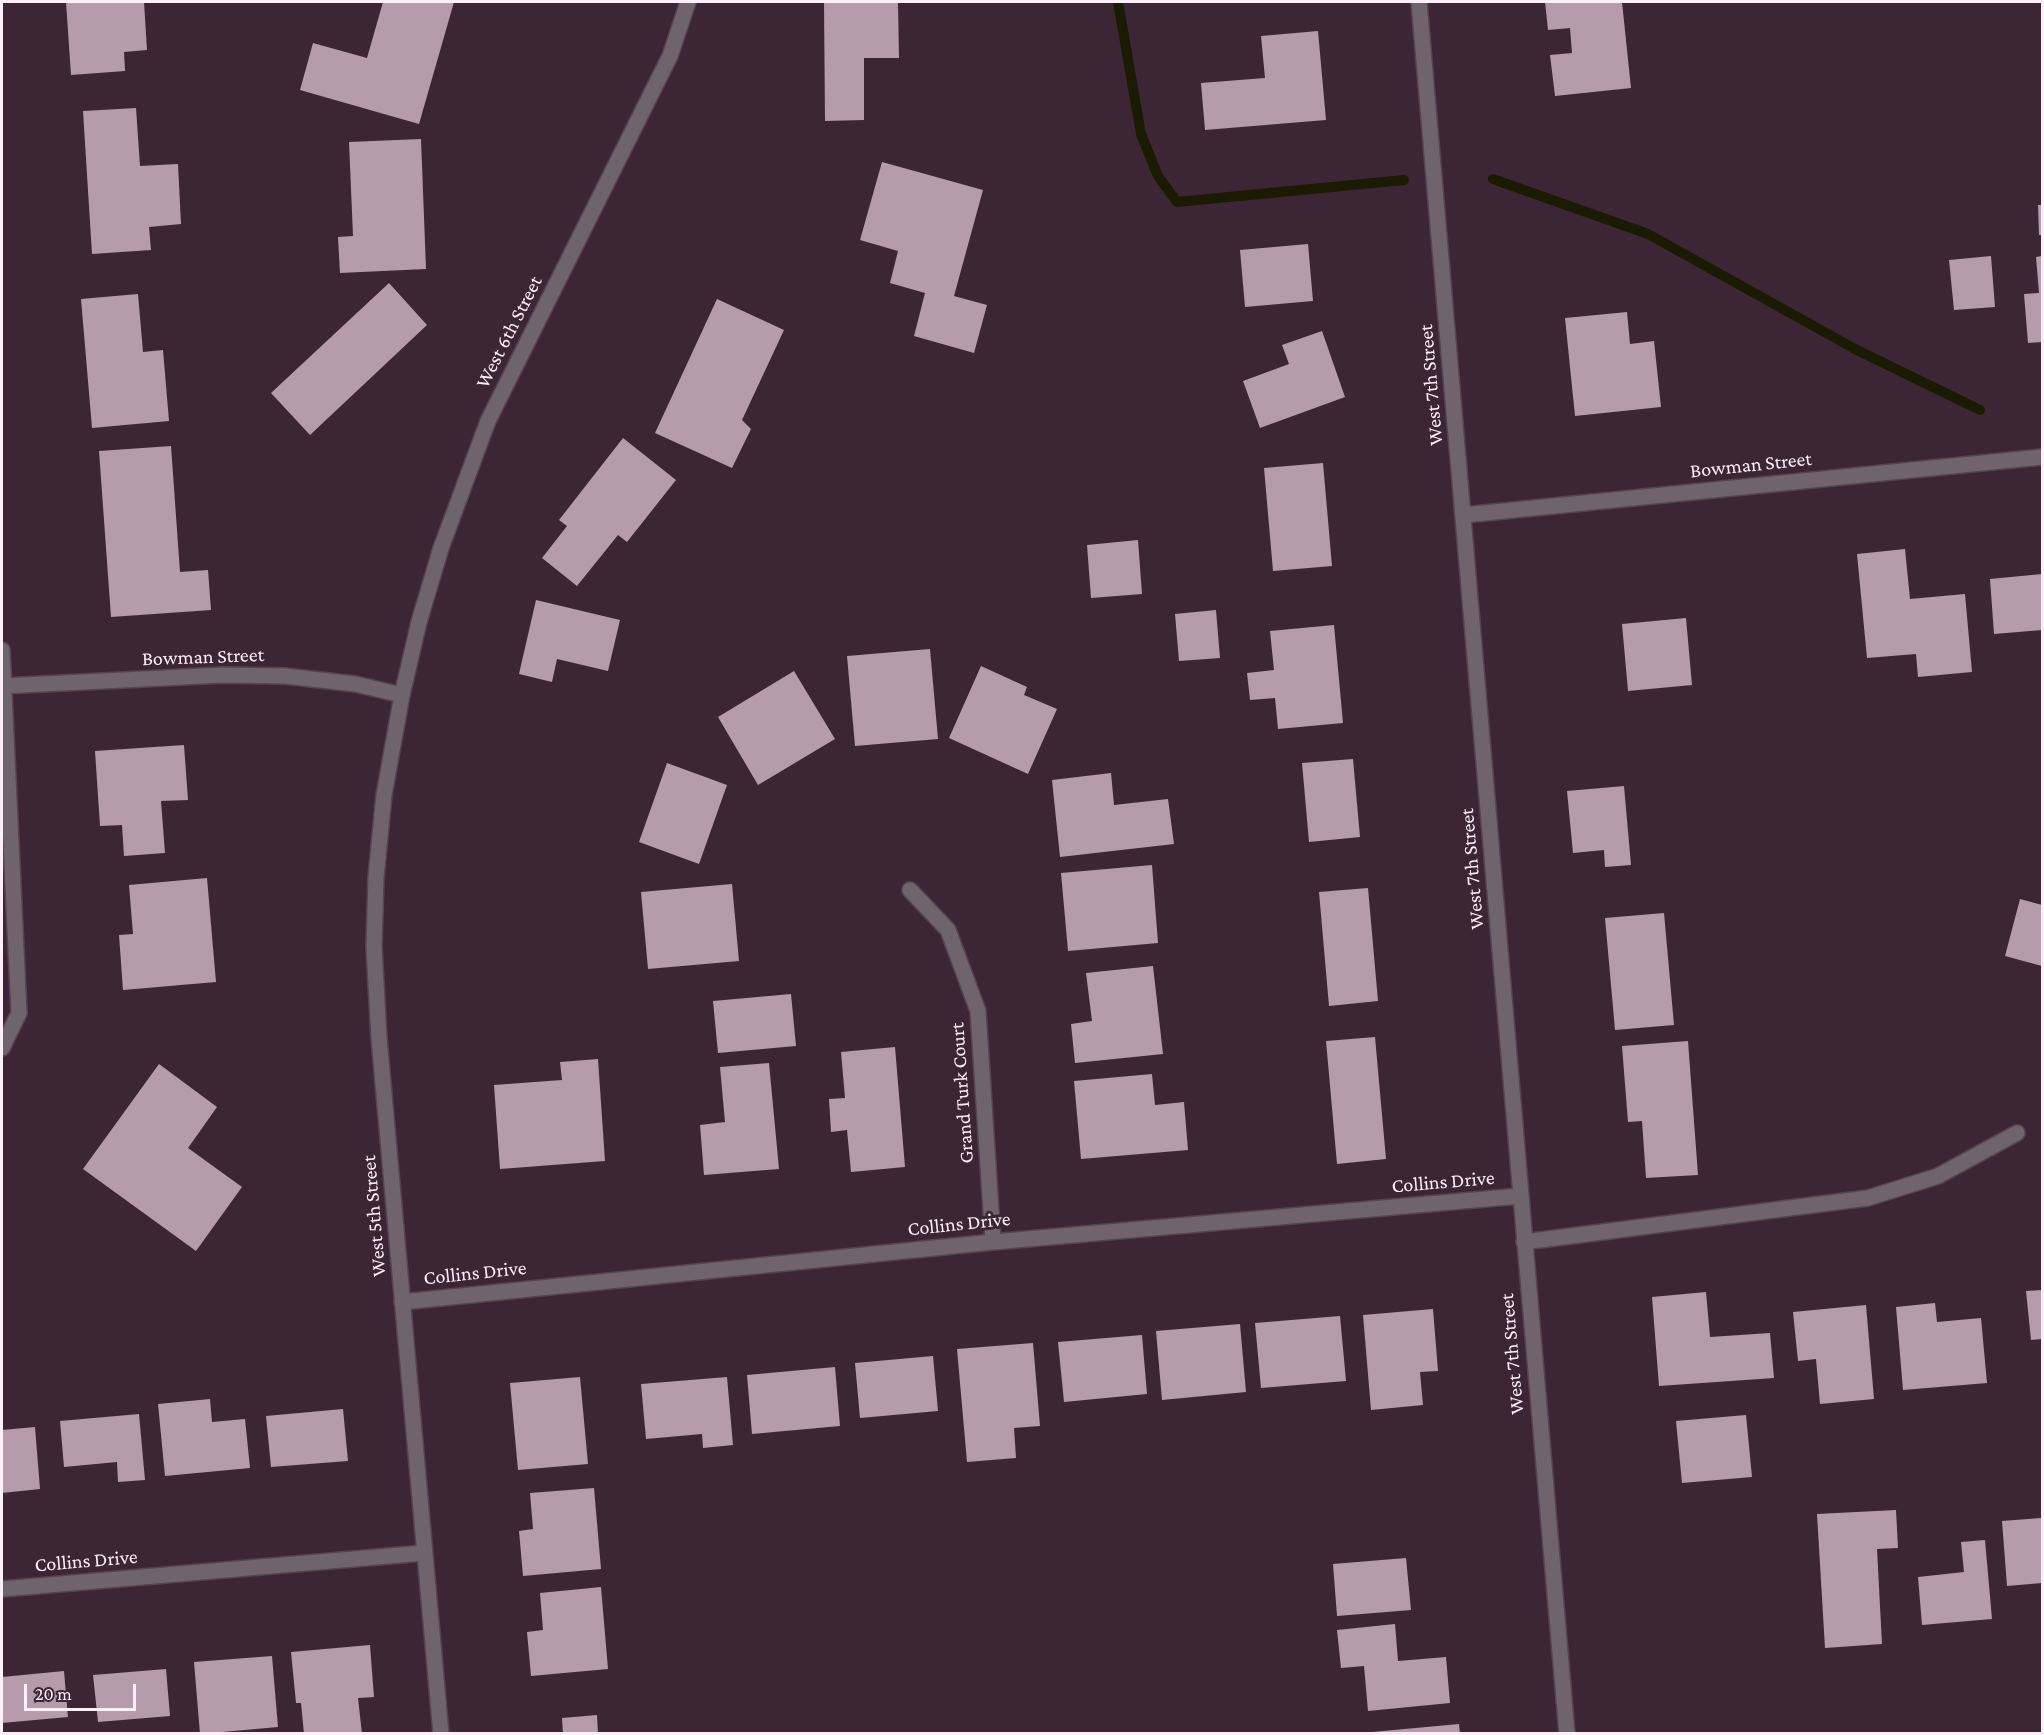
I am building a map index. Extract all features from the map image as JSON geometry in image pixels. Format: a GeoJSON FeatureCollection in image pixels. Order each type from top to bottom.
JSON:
{"type":"FeatureCollection","features":[{"type":"Feature","properties":{"kind":"street","name":"West 6th Street"},"geometry":{"type":"LineString","coordinates":[[402,695],[419,622],[441,548],[488,421],[670,56],[688,2]]}},
{"type":"Feature","properties":{"kind":"street","name":"West 7th Street"},"geometry":{"type":"LineString","coordinates":[[1419,2],[1567,1734]]}},
{"type":"Feature","properties":{"kind":"street","name":"Bowman Street"},"geometry":{"type":"LineString","coordinates":[[1464,515],[2043,457]]}},
{"type":"Feature","properties":{"kind":"street"},"geometry":{"type":"LineString","coordinates":[[2,650],[19,1013],[2,1048]]}},
{"type":"Feature","properties":{"kind":"street","name":"Bowman Street"},"geometry":{"type":"LineString","coordinates":[[3,686],[223,675],[285,676],[355,684],[402,695]]}},
{"type":"Feature","properties":{"kind":"street","name":"West 5th Street"},"geometry":{"type":"LineString","coordinates":[[402,695],[384,795],[376,877],[374,947],[379,1038],[441,1734]]}},
{"type":"Feature","properties":{"kind":"street","name":"Grand Turk Court"},"geometry":{"type":"LineString","coordinates":[[910,890],[948,930],[978,1011],[993,1242]]}},
{"type":"Feature","properties":{"kind":"street"},"geometry":{"type":"LineString","coordinates":[[1524,1242],[1868,1198],[1938,1176],[2018,1133]]}},
{"type":"Feature","properties":{"kind":"street","name":"Collins Drive"},"geometry":{"type":"LineString","coordinates":[[402,1302],[993,1242],[1520,1196]]}},
{"type":"Feature","properties":{"kind":"street","name":"Collins Drive"},"geometry":{"type":"LineString","coordinates":[[2,1589],[424,1553]]}},
{"type":"Feature","properties":{"kind":"building"},"geometry":{"type":"Polygon","coordinates":[[[66,2],[144,2],[147,50],[124,52],[125,71],[71,75],[66,2]]]}},
{"type":"Feature","properties":{"kind":"building"},"geometry":{"type":"Polygon","coordinates":[[[383,2],[454,2],[419,124],[300,90],[313,43],[367,58],[383,2]]]}},
{"type":"Feature","properties":{"kind":"building"},"geometry":{"type":"Polygon","coordinates":[[[824,2],[898,2],[899,58],[864,58],[864,120],[825,121],[824,2]]]}},
{"type":"Feature","properties":{"kind":"building"},"geometry":{"type":"Polygon","coordinates":[[[1545,2],[1622,2],[1631,88],[1555,96],[1550,55],[1572,53],[1570,28],[1548,30],[1545,2]]]}},
{"type":"Feature","properties":{"kind":"building"},"geometry":{"type":"Polygon","coordinates":[[[1318,31],[1326,120],[1205,130],[1201,83],[1265,78],[1261,36],[1318,31]]]}},
{"type":"Feature","properties":{"kind":"building"},"geometry":{"type":"Polygon","coordinates":[[[136,108],[140,166],[178,164],[181,224],[149,227],[151,250],[92,254],[83,111],[136,108]]]}},
{"type":"Feature","properties":{"kind":"building"},"geometry":{"type":"Polygon","coordinates":[[[421,139],[426,269],[340,273],[338,237],[353,236],[349,142],[421,139]]]}},
{"type":"Feature","properties":{"kind":"building"},"geometry":{"type":"Polygon","coordinates":[[[882,162],[983,190],[954,296],[987,305],[974,353],[914,336],[925,293],[890,283],[898,251],[860,240],[882,162]]]}},
{"type":"Feature","properties":{"kind":"building"},"geometry":{"type":"Polygon","coordinates":[[[2038,205],[2042,205],[2042,235],[2039,235],[2038,205]]]}},
{"type":"Feature","properties":{"kind":"building"},"geometry":{"type":"Polygon","coordinates":[[[1308,244],[1313,301],[1245,307],[1240,250],[1308,244]]]}},
{"type":"Feature","properties":{"kind":"building"},"geometry":{"type":"Polygon","coordinates":[[[1991,256],[1995,307],[1954,310],[1949,260],[1991,256]]]}},
{"type":"Feature","properties":{"kind":"building"},"geometry":{"type":"Polygon","coordinates":[[[2042,256],[2042,342],[2028,343],[2024,294],[2039,293],[2036,257],[2042,256]]]}},
{"type":"Feature","properties":{"kind":"building"},"geometry":{"type":"Polygon","coordinates":[[[389,283],[427,325],[310,435],[271,393],[389,283]]]}},
{"type":"Feature","properties":{"kind":"building"},"geometry":{"type":"Polygon","coordinates":[[[138,294],[143,352],[163,350],[169,421],[92,428],[81,299],[138,294]]]}},
{"type":"Feature","properties":{"kind":"building"},"geometry":{"type":"Polygon","coordinates":[[[717,299],[784,330],[742,420],[751,429],[732,468],[655,433],[717,299]]]}},
{"type":"Feature","properties":{"kind":"building"},"geometry":{"type":"Polygon","coordinates":[[[1627,312],[1630,344],[1654,341],[1661,407],[1575,416],[1565,318],[1627,312]]]}},
{"type":"Feature","properties":{"kind":"building"},"geometry":{"type":"Polygon","coordinates":[[[1322,331],[1345,397],[1260,428],[1243,381],[1289,364],[1282,345],[1322,331]]]}},
{"type":"Feature","properties":{"kind":"building"},"geometry":{"type":"Polygon","coordinates":[[[623,438],[676,480],[627,542],[618,535],[577,586],[542,558],[567,526],[559,520],[623,438]]]}},
{"type":"Feature","properties":{"kind":"building"},"geometry":{"type":"Polygon","coordinates":[[[171,446],[180,572],[208,570],[211,610],[111,617],[99,451],[171,446]]]}},
{"type":"Feature","properties":{"kind":"building"},"geometry":{"type":"Polygon","coordinates":[[[1323,463],[1332,566],[1273,571],[1264,468],[1323,463]]]}},
{"type":"Feature","properties":{"kind":"building"},"geometry":{"type":"Polygon","coordinates":[[[1138,540],[1142,594],[1091,598],[1087,545],[1138,540]]]}},
{"type":"Feature","properties":{"kind":"building"},"geometry":{"type":"Polygon","coordinates":[[[1905,549],[1910,599],[1965,594],[1972,672],[1918,677],[1916,654],[1867,658],[1857,554],[1905,549]]]}},
{"type":"Feature","properties":{"kind":"building"},"geometry":{"type":"Polygon","coordinates":[[[2042,574],[2042,630],[1994,634],[1990,579],[2042,574]]]}},
{"type":"Feature","properties":{"kind":"building"},"geometry":{"type":"Polygon","coordinates":[[[536,600],[620,620],[608,671],[557,659],[552,682],[519,674],[536,600]]]}},
{"type":"Feature","properties":{"kind":"building"},"geometry":{"type":"Polygon","coordinates":[[[1216,610],[1220,658],[1179,661],[1175,614],[1216,610]]]}},
{"type":"Feature","properties":{"kind":"building"},"geometry":{"type":"Polygon","coordinates":[[[1686,618],[1692,685],[1628,691],[1622,624],[1686,618]]]}},
{"type":"Feature","properties":{"kind":"building"},"geometry":{"type":"Polygon","coordinates":[[[1334,625],[1343,723],[1278,729],[1275,698],[1250,700],[1247,673],[1274,670],[1270,631],[1334,625]]]}},
{"type":"Feature","properties":{"kind":"building"},"geometry":{"type":"Polygon","coordinates":[[[930,649],[938,739],[855,746],[847,656],[930,649]]]}},
{"type":"Feature","properties":{"kind":"building"},"geometry":{"type":"Polygon","coordinates":[[[981,666],[1027,687],[1024,695],[1057,709],[1028,774],[949,738],[981,666]]]}},
{"type":"Feature","properties":{"kind":"building"},"geometry":{"type":"Polygon","coordinates":[[[794,671],[835,739],[758,785],[718,717],[794,671]]]}},
{"type":"Feature","properties":{"kind":"building"},"geometry":{"type":"Polygon","coordinates":[[[184,745],[188,800],[161,801],[165,853],[124,856],[122,825],[100,826],[95,751],[184,745]]]}},
{"type":"Feature","properties":{"kind":"building"},"geometry":{"type":"Polygon","coordinates":[[[1353,759],[1360,837],[1309,842],[1302,763],[1353,759]]]}},
{"type":"Feature","properties":{"kind":"building"},"geometry":{"type":"Polygon","coordinates":[[[667,763],[727,785],[699,864],[639,842],[667,763]]]}},
{"type":"Feature","properties":{"kind":"building"},"geometry":{"type":"Polygon","coordinates":[[[1111,773],[1114,805],[1168,799],[1174,844],[1060,857],[1052,780],[1111,773]]]}},
{"type":"Feature","properties":{"kind":"building"},"geometry":{"type":"Polygon","coordinates":[[[1624,786],[1631,865],[1605,867],[1604,850],[1573,853],[1567,791],[1624,786]]]}},
{"type":"Feature","properties":{"kind":"building"},"geometry":{"type":"Polygon","coordinates":[[[1152,865],[1158,943],[1068,951],[1061,873],[1152,865]]]}},
{"type":"Feature","properties":{"kind":"building"},"geometry":{"type":"Polygon","coordinates":[[[207,878],[216,982],[123,990],[119,935],[133,934],[129,885],[207,878]]]}},
{"type":"Feature","properties":{"kind":"building"},"geometry":{"type":"Polygon","coordinates":[[[732,884],[739,961],[648,969],[641,892],[732,884]]]}},
{"type":"Feature","properties":{"kind":"building"},"geometry":{"type":"Polygon","coordinates":[[[1368,888],[1378,1001],[1329,1006],[1319,892],[1368,888]]]}},
{"type":"Feature","properties":{"kind":"building"},"geometry":{"type":"Polygon","coordinates":[[[2020,899],[2042,905],[2042,966],[2005,956],[2020,899]]]}},
{"type":"Feature","properties":{"kind":"building"},"geometry":{"type":"Polygon","coordinates":[[[1664,913],[1674,1025],[1615,1030],[1605,918],[1664,913]]]}},
{"type":"Feature","properties":{"kind":"building"},"geometry":{"type":"Polygon","coordinates":[[[1153,966],[1163,1054],[1075,1063],[1071,1024],[1092,1021],[1086,973],[1153,966]]]}},
{"type":"Feature","properties":{"kind":"building"},"geometry":{"type":"Polygon","coordinates":[[[791,994],[796,1046],[718,1053],[713,1001],[791,994]]]}},
{"type":"Feature","properties":{"kind":"building"},"geometry":{"type":"Polygon","coordinates":[[[1375,1037],[1386,1159],[1337,1164],[1326,1041],[1375,1037]]]}},
{"type":"Feature","properties":{"kind":"building"},"geometry":{"type":"Polygon","coordinates":[[[1688,1041],[1698,1175],[1646,1178],[1642,1121],[1628,1122],[1622,1046],[1688,1041]]]}},
{"type":"Feature","properties":{"kind":"building"},"geometry":{"type":"Polygon","coordinates":[[[895,1047],[905,1167],[851,1172],[847,1130],[831,1132],[829,1099],[845,1098],[841,1052],[895,1047]]]}},
{"type":"Feature","properties":{"kind":"building"},"geometry":{"type":"Polygon","coordinates":[[[598,1059],[605,1161],[500,1169],[494,1085],[562,1080],[560,1062],[598,1059]]]}},
{"type":"Feature","properties":{"kind":"building"},"geometry":{"type":"Polygon","coordinates":[[[769,1063],[779,1169],[704,1175],[700,1125],[725,1122],[720,1067],[769,1063]]]}},
{"type":"Feature","properties":{"kind":"building"},"geometry":{"type":"Polygon","coordinates":[[[159,1064],[217,1107],[188,1148],[242,1187],[196,1251],[83,1169],[159,1064]]]}},
{"type":"Feature","properties":{"kind":"building"},"geometry":{"type":"Polygon","coordinates":[[[1152,1074],[1155,1105],[1184,1102],[1188,1150],[1081,1159],[1074,1081],[1152,1074]]]}},
{"type":"Feature","properties":{"kind":"building"},"geometry":{"type":"Polygon","coordinates":[[[2042,1290],[2042,1339],[2031,1340],[2026,1291],[2042,1290]]]}},
{"type":"Feature","properties":{"kind":"building"},"geometry":{"type":"Polygon","coordinates":[[[1706,1292],[1710,1337],[1770,1333],[1774,1378],[1659,1386],[1652,1297],[1706,1292]]]}},
{"type":"Feature","properties":{"kind":"building"},"geometry":{"type":"Polygon","coordinates":[[[1935,1303],[1937,1322],[1981,1318],[1987,1383],[1903,1390],[1896,1307],[1935,1303]]]}},
{"type":"Feature","properties":{"kind":"building"},"geometry":{"type":"Polygon","coordinates":[[[1866,1305],[1874,1399],[1820,1404],[1816,1359],[1798,1361],[1793,1312],[1866,1305]]]}},
{"type":"Feature","properties":{"kind":"building"},"geometry":{"type":"Polygon","coordinates":[[[1433,1309],[1438,1371],[1420,1372],[1423,1405],[1371,1410],[1363,1315],[1433,1309]]]}},
{"type":"Feature","properties":{"kind":"building"},"geometry":{"type":"Polygon","coordinates":[[[1340,1316],[1346,1381],[1261,1388],[1255,1323],[1340,1316]]]}},
{"type":"Feature","properties":{"kind":"building"},"geometry":{"type":"Polygon","coordinates":[[[1240,1324],[1246,1392],[1162,1400],[1156,1331],[1240,1324]]]}},
{"type":"Feature","properties":{"kind":"building"},"geometry":{"type":"Polygon","coordinates":[[[1142,1335],[1147,1394],[1064,1402],[1058,1342],[1142,1335]]]}},
{"type":"Feature","properties":{"kind":"building"},"geometry":{"type":"Polygon","coordinates":[[[1033,1343],[1040,1426],[1014,1428],[1016,1458],[967,1462],[957,1349],[1033,1343]]]}},
{"type":"Feature","properties":{"kind":"building"},"geometry":{"type":"Polygon","coordinates":[[[933,1356],[938,1411],[860,1418],[855,1363],[933,1356]]]}},
{"type":"Feature","properties":{"kind":"building"},"geometry":{"type":"Polygon","coordinates":[[[835,1367],[840,1426],[752,1434],[747,1375],[835,1367]]]}},
{"type":"Feature","properties":{"kind":"building"},"geometry":{"type":"Polygon","coordinates":[[[580,1377],[588,1464],[518,1470],[510,1383],[580,1377]]]}},
{"type":"Feature","properties":{"kind":"building"},"geometry":{"type":"Polygon","coordinates":[[[727,1377],[733,1445],[703,1448],[702,1434],[646,1439],[641,1384],[727,1377]]]}},
{"type":"Feature","properties":{"kind":"building"},"geometry":{"type":"Polygon","coordinates":[[[210,1399],[212,1422],[245,1419],[250,1468],[165,1476],[158,1404],[210,1399]]]}},
{"type":"Feature","properties":{"kind":"building"},"geometry":{"type":"Polygon","coordinates":[[[343,1409],[348,1461],[271,1467],[266,1416],[343,1409]]]}},
{"type":"Feature","properties":{"kind":"building"},"geometry":{"type":"Polygon","coordinates":[[[139,1414],[145,1480],[118,1482],[117,1462],[64,1467],[60,1421],[139,1414]]]}},
{"type":"Feature","properties":{"kind":"building"},"geometry":{"type":"Polygon","coordinates":[[[1746,1415],[1752,1477],[1682,1483],[1676,1421],[1746,1415]]]}},
{"type":"Feature","properties":{"kind":"building"},"geometry":{"type":"Polygon","coordinates":[[[35,1427],[40,1489],[2,1493],[2,1430],[35,1427]]]}},
{"type":"Feature","properties":{"kind":"building"},"geometry":{"type":"Polygon","coordinates":[[[594,1488],[601,1569],[523,1576],[519,1531],[533,1529],[530,1493],[594,1488]]]}},
{"type":"Feature","properties":{"kind":"building"},"geometry":{"type":"Polygon","coordinates":[[[1896,1510],[1898,1548],[1877,1549],[1882,1644],[1825,1648],[1817,1514],[1896,1510]]]}},
{"type":"Feature","properties":{"kind":"building"},"geometry":{"type":"Polygon","coordinates":[[[2041,1518],[2042,1583],[2007,1586],[2002,1521],[2041,1518]]]}},
{"type":"Feature","properties":{"kind":"building"},"geometry":{"type":"Polygon","coordinates":[[[1985,1540],[1992,1619],[1922,1625],[1918,1577],[1964,1572],[1961,1542],[1985,1540]]]}},
{"type":"Feature","properties":{"kind":"building"},"geometry":{"type":"Polygon","coordinates":[[[1406,1558],[1411,1610],[1337,1616],[1333,1564],[1406,1558]]]}},
{"type":"Feature","properties":{"kind":"building"},"geometry":{"type":"Polygon","coordinates":[[[601,1587],[608,1669],[531,1676],[527,1632],[543,1630],[540,1593],[601,1587]]]}},
{"type":"Feature","properties":{"kind":"building"},"geometry":{"type":"Polygon","coordinates":[[[1395,1624],[1398,1661],[1446,1657],[1450,1703],[1368,1711],[1364,1666],[1341,1668],[1337,1630],[1395,1624]]]}},
{"type":"Feature","properties":{"kind":"building"},"geometry":{"type":"Polygon","coordinates":[[[370,1645],[374,1697],[358,1698],[362,1734],[304,1734],[301,1703],[296,1703],[291,1652],[370,1645]]]}},
{"type":"Feature","properties":{"kind":"building"},"geometry":{"type":"Polygon","coordinates":[[[272,1656],[278,1727],[200,1734],[194,1662],[272,1656]]]}},
{"type":"Feature","properties":{"kind":"building"},"geometry":{"type":"Polygon","coordinates":[[[166,1669],[170,1716],[98,1722],[93,1675],[166,1669]]]}},
{"type":"Feature","properties":{"kind":"building"},"geometry":{"type":"Polygon","coordinates":[[[64,1671],[68,1717],[2,1723],[2,1677],[64,1671]]]}},
{"type":"Feature","properties":{"kind":"building"},"geometry":{"type":"Polygon","coordinates":[[[597,1715],[598,1734],[563,1734],[562,1718],[597,1715]]]}},
{"type":"Feature","properties":{"kind":"building"},"geometry":{"type":"Polygon","coordinates":[[[1459,1724],[1460,1734],[1372,1734],[1372,1732],[1459,1724]]]}},
{"type":"Feature","properties":{"kind":"waterway"},"geometry":{"type":"LineString","coordinates":[[1118,2],[1141,134],[1158,176],[1177,202],[1404,180]]}},
{"type":"Feature","properties":{"kind":"waterway"},"geometry":{"type":"LineString","coordinates":[[1493,179],[1648,234],[1855,349],[1980,410]]}}]}
